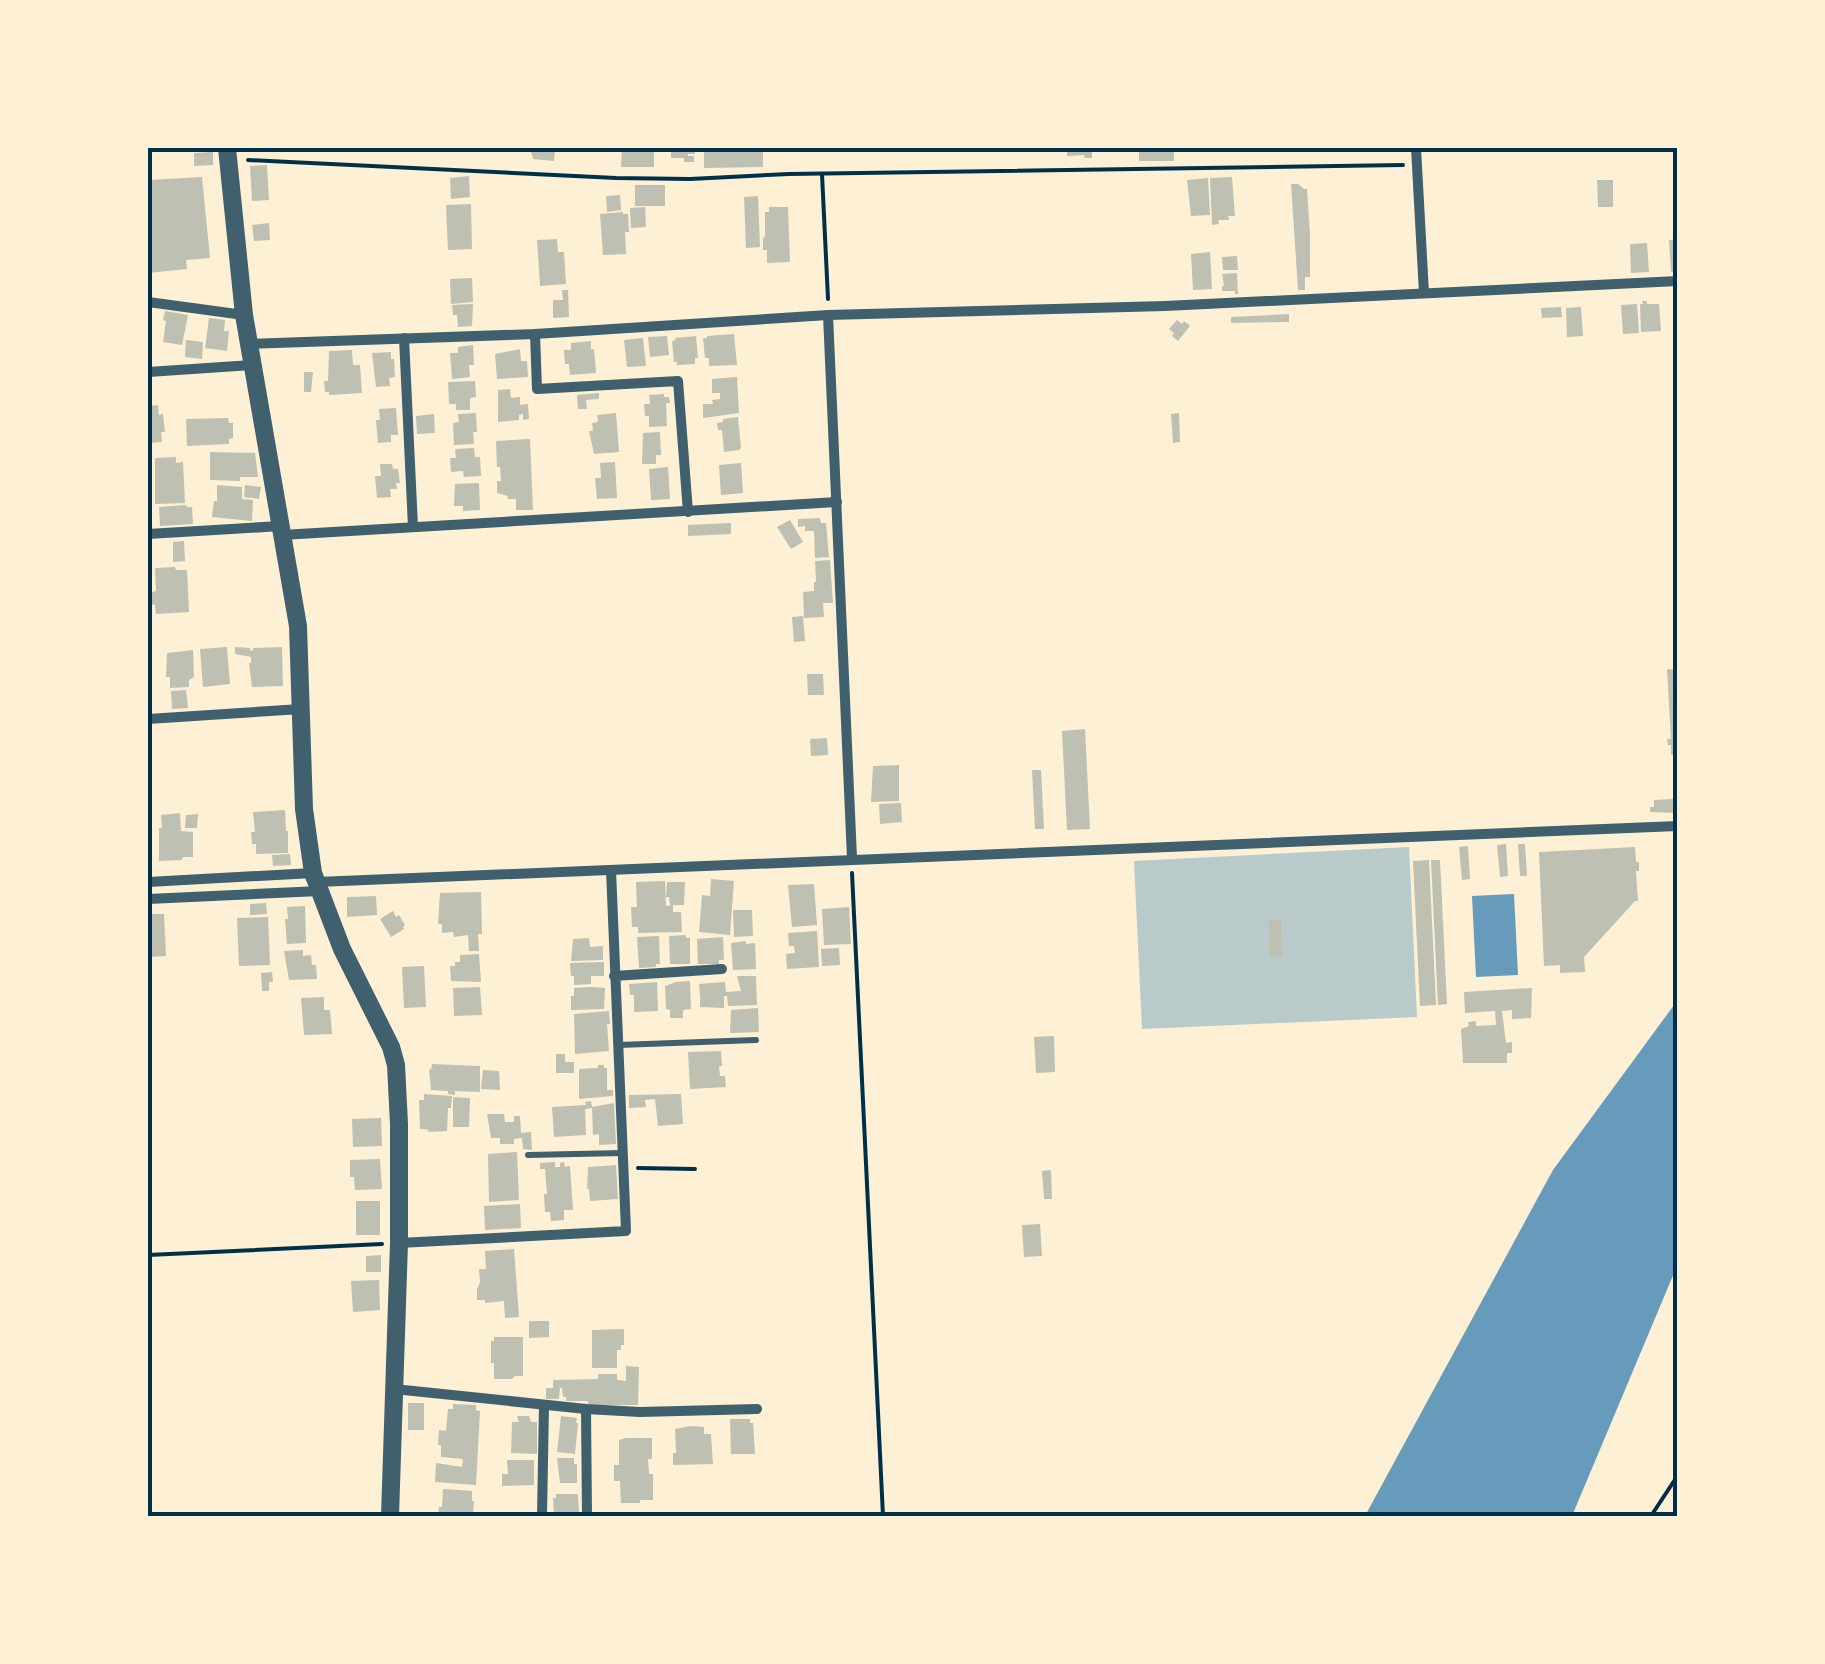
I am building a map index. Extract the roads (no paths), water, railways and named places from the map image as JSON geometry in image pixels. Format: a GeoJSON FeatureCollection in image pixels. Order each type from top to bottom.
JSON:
{"type":"FeatureCollection","features":[{"type":"Feature","properties":{"kind":"street"},"geometry":{"type":"LineString","coordinates":[[1416,148],[1424,293]]}},
{"type":"Feature","properties":{"kind":"street"},"geometry":{"type":"LineString","coordinates":[[228,153],[244,315],[298,626],[304,809],[317,882],[342,949],[392,1046],[396,1065],[399,1243],[390,1516]]}},
{"type":"Feature","properties":{"kind":"street"},"geometry":{"type":"LineString","coordinates":[[249,344],[534,334],[828,315],[1165,306],[1678,280]]}},
{"type":"Feature","properties":{"kind":"street"},"geometry":{"type":"LineString","coordinates":[[148,302],[244,315]]}},
{"type":"Feature","properties":{"kind":"street"},"geometry":{"type":"LineString","coordinates":[[828,315],[852,858]]}},
{"type":"Feature","properties":{"kind":"street"},"geometry":{"type":"LineString","coordinates":[[534,334],[537,389],[678,381],[688,512]]}},
{"type":"Feature","properties":{"kind":"street"},"geometry":{"type":"LineString","coordinates":[[404,338],[414,528]]}},
{"type":"Feature","properties":{"kind":"street"},"geometry":{"type":"LineString","coordinates":[[148,372],[252,365]]}},
{"type":"Feature","properties":{"kind":"street"},"geometry":{"type":"LineString","coordinates":[[148,534],[414,528],[838,502]]}},
{"type":"Feature","properties":{"kind":"street"},"geometry":{"type":"LineString","coordinates":[[148,720],[300,710]]}},
{"type":"Feature","properties":{"kind":"street"},"geometry":{"type":"LineString","coordinates":[[148,882],[254,876],[317,882],[1678,826]]}},
{"type":"Feature","properties":{"kind":"street"},"geometry":{"type":"LineString","coordinates":[[399,1243],[626,1231],[610,870]]}},
{"type":"Feature","properties":{"kind":"street"},"geometry":{"type":"LineString","coordinates":[[254,876],[254,894]]}},
{"type":"Feature","properties":{"kind":"street"},"geometry":{"type":"LineString","coordinates":[[148,899],[254,894],[317,882]]}},
{"type":"Feature","properties":{"kind":"street"},"geometry":{"type":"LineString","coordinates":[[614,976],[722,969]]}},
{"type":"Feature","properties":{"kind":"street"},"geometry":{"type":"LineString","coordinates":[[394,1389],[586,1409],[668,1413],[757,1409]]}},
{"type":"Feature","properties":{"kind":"street"},"geometry":{"type":"LineString","coordinates":[[542,1516],[544,1405]]}},
{"type":"Feature","properties":{"kind":"street"},"geometry":{"type":"LineString","coordinates":[[586,1409],[587,1516]]}},
{"type":"Feature","properties":{"kind":"lane"},"geometry":{"type":"LineString","coordinates":[[617,1045],[756,1040]]}},
{"type":"Feature","properties":{"kind":"lane"},"geometry":{"type":"LineString","coordinates":[[528,1155],[622,1153]]}},
{"type":"Feature","properties":{"kind":"water"},"geometry":{"type":"Polygon","coordinates":[[[1514,894],[1518,975],[1476,977],[1472,896],[1514,894]]]}},
{"type":"Feature","properties":{"kind":"water"},"geometry":{"type":"Polygon","coordinates":[[[1677,1001],[1677,1266],[1572,1516],[1365,1516],[1553,1170],[1677,1001]]]}}]}
